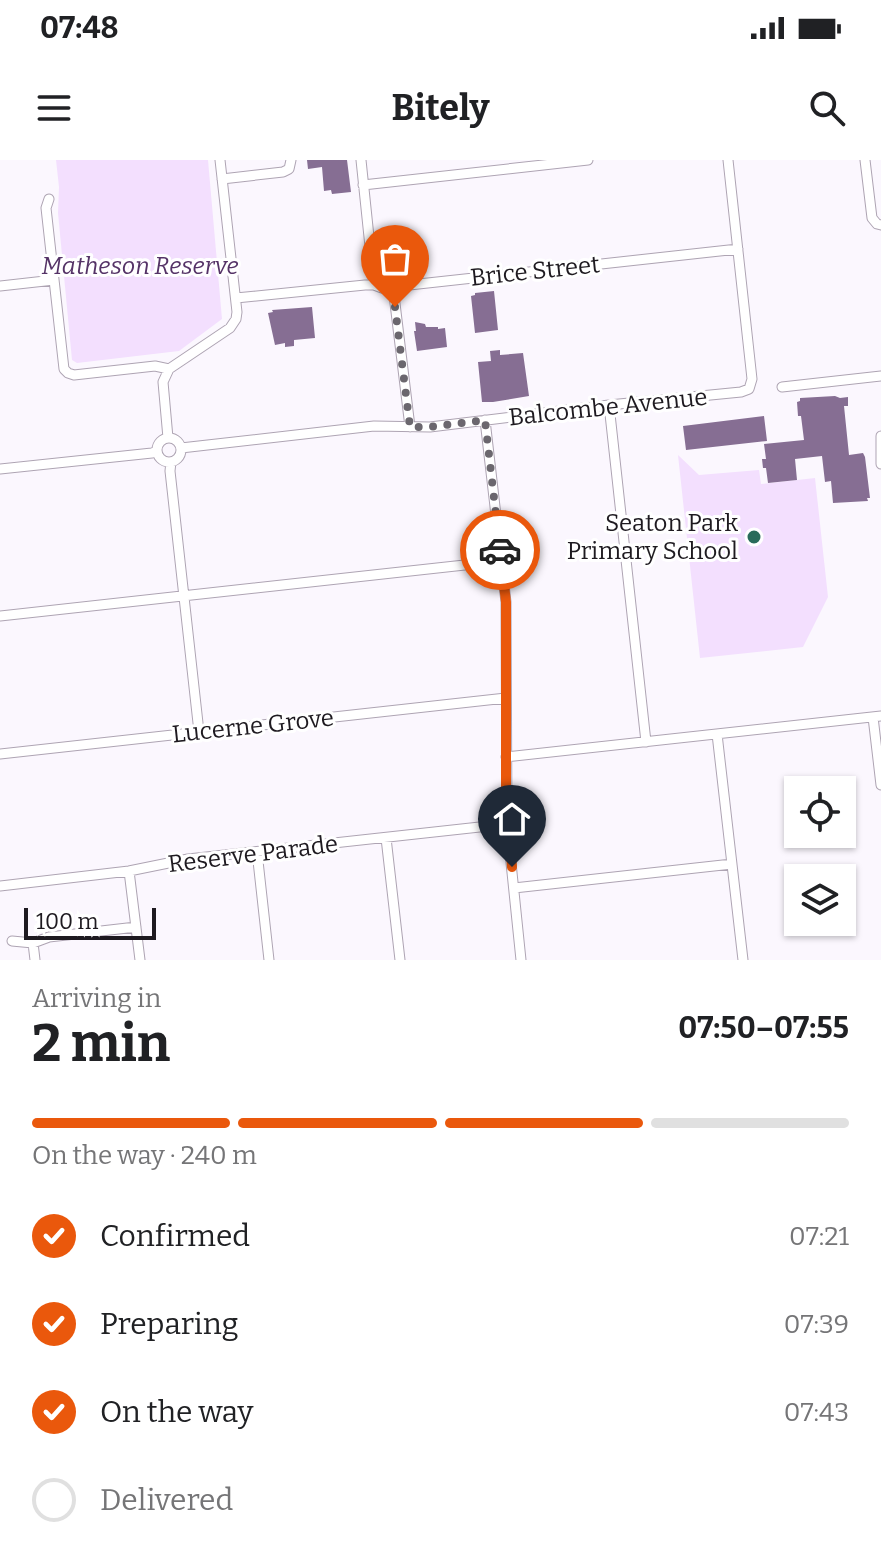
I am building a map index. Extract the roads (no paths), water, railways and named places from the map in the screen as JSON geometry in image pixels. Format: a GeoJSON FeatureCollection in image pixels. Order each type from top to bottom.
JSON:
{"type":"FeatureCollection","features":[{"type":"Feature","properties":{"kind":"street"},"geometry":{"type":"LineString","coordinates":[[168,438],[163,382],[169,369],[230,328],[236,319],[220,160]]}},
{"type":"Feature","properties":{"kind":"street"},"geometry":{"type":"LineString","coordinates":[[222,179],[283,172],[289,169],[291,160]]}},
{"type":"Feature","properties":{"kind":"street"},"geometry":{"type":"LineString","coordinates":[[361,160],[374,285]]}},
{"type":"Feature","properties":{"kind":"street"},"geometry":{"type":"LineString","coordinates":[[363,185],[588,160]]}},
{"type":"Feature","properties":{"kind":"street"},"geometry":{"type":"LineString","coordinates":[[728,160],[738,249]]}},
{"type":"Feature","properties":{"kind":"street"},"geometry":{"type":"LineString","coordinates":[[865,160],[872,218],[881,225]]}},
{"type":"Feature","properties":{"kind":"street"},"geometry":{"type":"LineString","coordinates":[[49,199],[46,208],[64,369],[74,375],[155,366],[169,369]]}},
{"type":"Feature","properties":{"kind":"street","name":"Brice Street"},"geometry":{"type":"LineString","coordinates":[[236,298],[374,285],[393,287],[738,249]]}},
{"type":"Feature","properties":{"kind":"street","name":"Balcombe Avenue"},"geometry":{"type":"LineString","coordinates":[[181,448],[374,426],[430,427],[741,392],[749,389],[752,379],[738,249]]}},
{"type":"Feature","properties":{"kind":"street"},"geometry":{"type":"LineString","coordinates":[[0,286],[54,280]]}},
{"type":"Feature","properties":{"kind":"street"},"geometry":{"type":"LineString","coordinates":[[393,287],[410,427]]}},
{"type":"Feature","properties":{"kind":"street"},"geometry":{"type":"LineString","coordinates":[[782,387],[881,376]]}},
{"type":"Feature","properties":{"kind":"street"},"geometry":{"type":"LineString","coordinates":[[609,405],[646,742]]}},
{"type":"Feature","properties":{"kind":"street"},"geometry":{"type":"LineString","coordinates":[[485,420],[506,602],[507,824],[521,960]]}},
{"type":"Feature","properties":{"kind":"street"},"geometry":{"type":"LineString","coordinates":[[881,436],[881,464]]}},
{"type":"Feature","properties":{"kind":"street"},"geometry":{"type":"LineString","coordinates":[[171,462],[160,458],[157,451],[161,441],[168,438],[175,439],[181,448],[180,455],[171,462],[170,471],[199,732]]}},
{"type":"Feature","properties":{"kind":"street"},"geometry":{"type":"LineString","coordinates":[[0,469],[157,451]]}},
{"type":"Feature","properties":{"kind":"street"},"geometry":{"type":"LineString","coordinates":[[0,616],[501,561]]}},
{"type":"Feature","properties":{"kind":"street","name":"Lucerne Grove"},"geometry":{"type":"LineString","coordinates":[[0,754],[506,698]]}},
{"type":"Feature","properties":{"kind":"street"},"geometry":{"type":"LineString","coordinates":[[506,757],[877,717],[881,785]]}},
{"type":"Feature","properties":{"kind":"street"},"geometry":{"type":"LineString","coordinates":[[717,734],[743,960]]}},
{"type":"Feature","properties":{"kind":"street","name":"Reserve Parade"},"geometry":{"type":"LineString","coordinates":[[0,886],[129,871],[188,859],[507,824]]}},
{"type":"Feature","properties":{"kind":"street"},"geometry":{"type":"LineString","coordinates":[[386,838],[400,960]]}},
{"type":"Feature","properties":{"kind":"street"},"geometry":{"type":"LineString","coordinates":[[257,852],[269,960]]}},
{"type":"Feature","properties":{"kind":"street"},"geometry":{"type":"LineString","coordinates":[[514,888],[732,864]]}},
{"type":"Feature","properties":{"kind":"street"},"geometry":{"type":"LineString","coordinates":[[129,871],[140,960]]}},
{"type":"Feature","properties":{"kind":"street"},"geometry":{"type":"LineString","coordinates":[[12,941],[33,943],[49,937],[136,927]]}},
{"type":"Feature","properties":{"kind":"street"},"geometry":{"type":"LineString","coordinates":[[33,943],[35,960]]}},
{"type":"Feature","properties":{"kind":"place","name":"Seaton Park Primary School"},"geometry":{"type":"Point","coordinates":[754,537]}},
{"type":"Feature","properties":{"kind":"park label","name":"Matheson Reserve"},"geometry":{"type":"Point","coordinates":[140,266]}}]}
